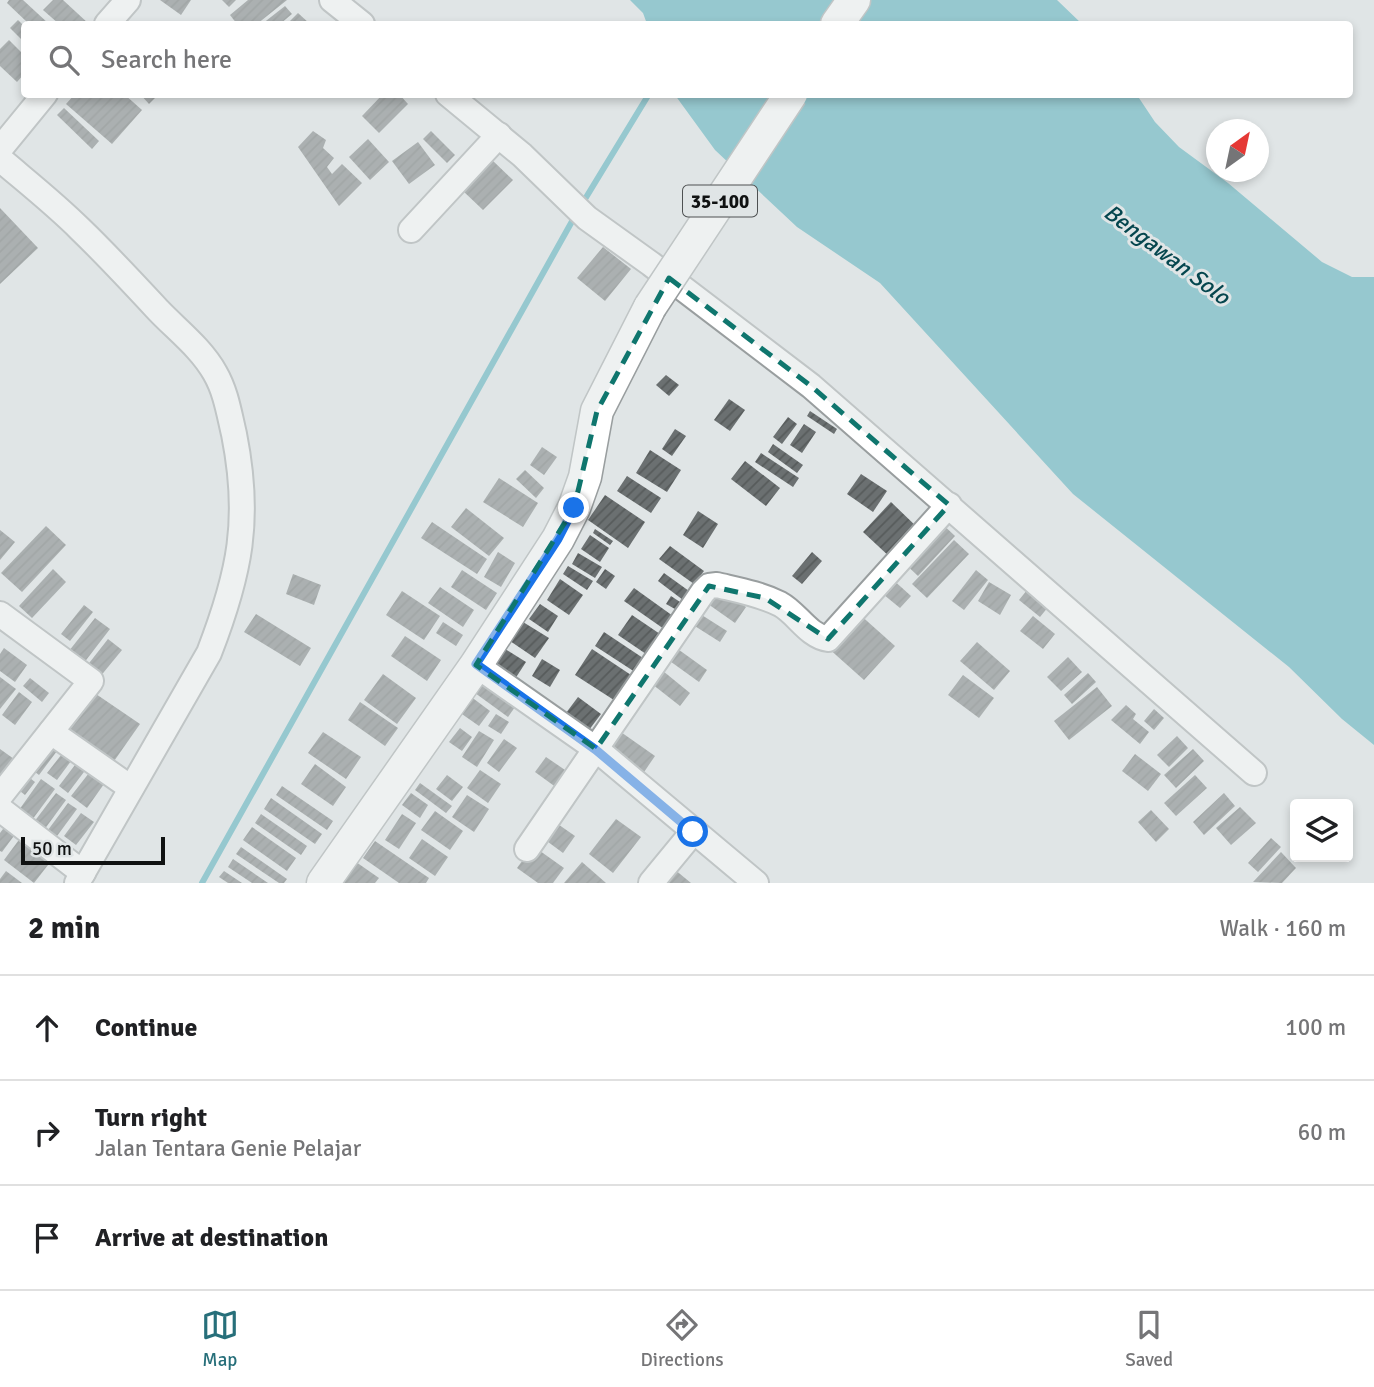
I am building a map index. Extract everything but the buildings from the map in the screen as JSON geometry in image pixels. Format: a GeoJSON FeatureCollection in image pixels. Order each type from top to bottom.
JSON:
{"type":"FeatureCollection","features":[{"type":"Feature","properties":{"kind":"main road"},"geometry":{"type":"LineString","coordinates":[[839,21],[854,0]]}},
{"type":"Feature","properties":{"kind":"main road","name":"35-100"},"geometry":{"type":"LineString","coordinates":[[323,883],[476,664],[558,539],[574,508],[585,477],[597,411],[650,307],[788,98]]}},
{"type":"Feature","properties":{"kind":"street"},"geometry":{"type":"LineString","coordinates":[[110,21],[128,0]]}},
{"type":"Feature","properties":{"kind":"street"},"geometry":{"type":"LineString","coordinates":[[332,0],[358,21]]}},
{"type":"Feature","properties":{"kind":"street"},"geometry":{"type":"LineString","coordinates":[[0,149],[42,98]]}},
{"type":"Feature","properties":{"kind":"street"},"geometry":{"type":"LineString","coordinates":[[453,98],[499,135],[587,218],[652,264],[811,386],[1254,772]]}},
{"type":"Feature","properties":{"kind":"street"},"geometry":{"type":"LineString","coordinates":[[411,230],[499,135]]}},
{"type":"Feature","properties":{"kind":"street"},"geometry":{"type":"LineString","coordinates":[[0,159],[78,227],[199,351],[215,374],[227,402],[236,443],[243,498],[242,539],[223,616],[209,653],[80,878],[0,809]]}},
{"type":"Feature","properties":{"kind":"street"},"geometry":{"type":"LineString","coordinates":[[527,849],[709,586],[716,584],[783,606],[819,638],[828,639],[949,505]]}},
{"type":"Feature","properties":{"kind":"street"},"geometry":{"type":"LineString","coordinates":[[0,614],[91,681],[0,796]]}},
{"type":"Feature","properties":{"kind":"street"},"geometry":{"type":"LineString","coordinates":[[476,664],[596,750],[756,883]]}},
{"type":"Feature","properties":{"kind":"street"},"geometry":{"type":"LineString","coordinates":[[51,732],[131,788]]}},
{"type":"Feature","properties":{"kind":"street"},"geometry":{"type":"LineString","coordinates":[[651,883],[693,832]]}},
{"type":"Feature","properties":{"kind":"highlighted area"},"geometry":{"type":"Polygon","coordinates":[[[669,278],[811,386],[949,505],[828,639],[765,598],[709,586],[596,749],[476,665],[574,508],[597,411],[669,278]]]}},
{"type":"Feature","properties":{"kind":"water"},"geometry":{"type":"Polygon","coordinates":[[[630,0],[1057,0],[1079,21],[646,21],[643,13],[630,0]]]}},
{"type":"Feature","properties":{"kind":"water","name":"Bengawan Solo"},"geometry":{"type":"Polygon","coordinates":[[[677,98],[1139,98],[1155,122],[1179,147],[1206,167],[1206,182],[1227,182],[1322,262],[1352,277],[1374,277],[1374,745],[1342,719],[1289,667],[1073,494],[880,283],[797,227],[715,150],[677,98]]]}},
{"type":"Feature","properties":{"kind":"waterway"},"geometry":{"type":"LineString","coordinates":[[582,204],[647,98]]}},
{"type":"Feature","properties":{"kind":"waterway"},"geometry":{"type":"LineString","coordinates":[[202,883],[575,216]]}},
{"type":"Feature","properties":{"kind":"route"},"geometry":{"type":"LineString","coordinates":[[574,508],[558,539],[476,664],[596,750],[693,832]]}}]}
